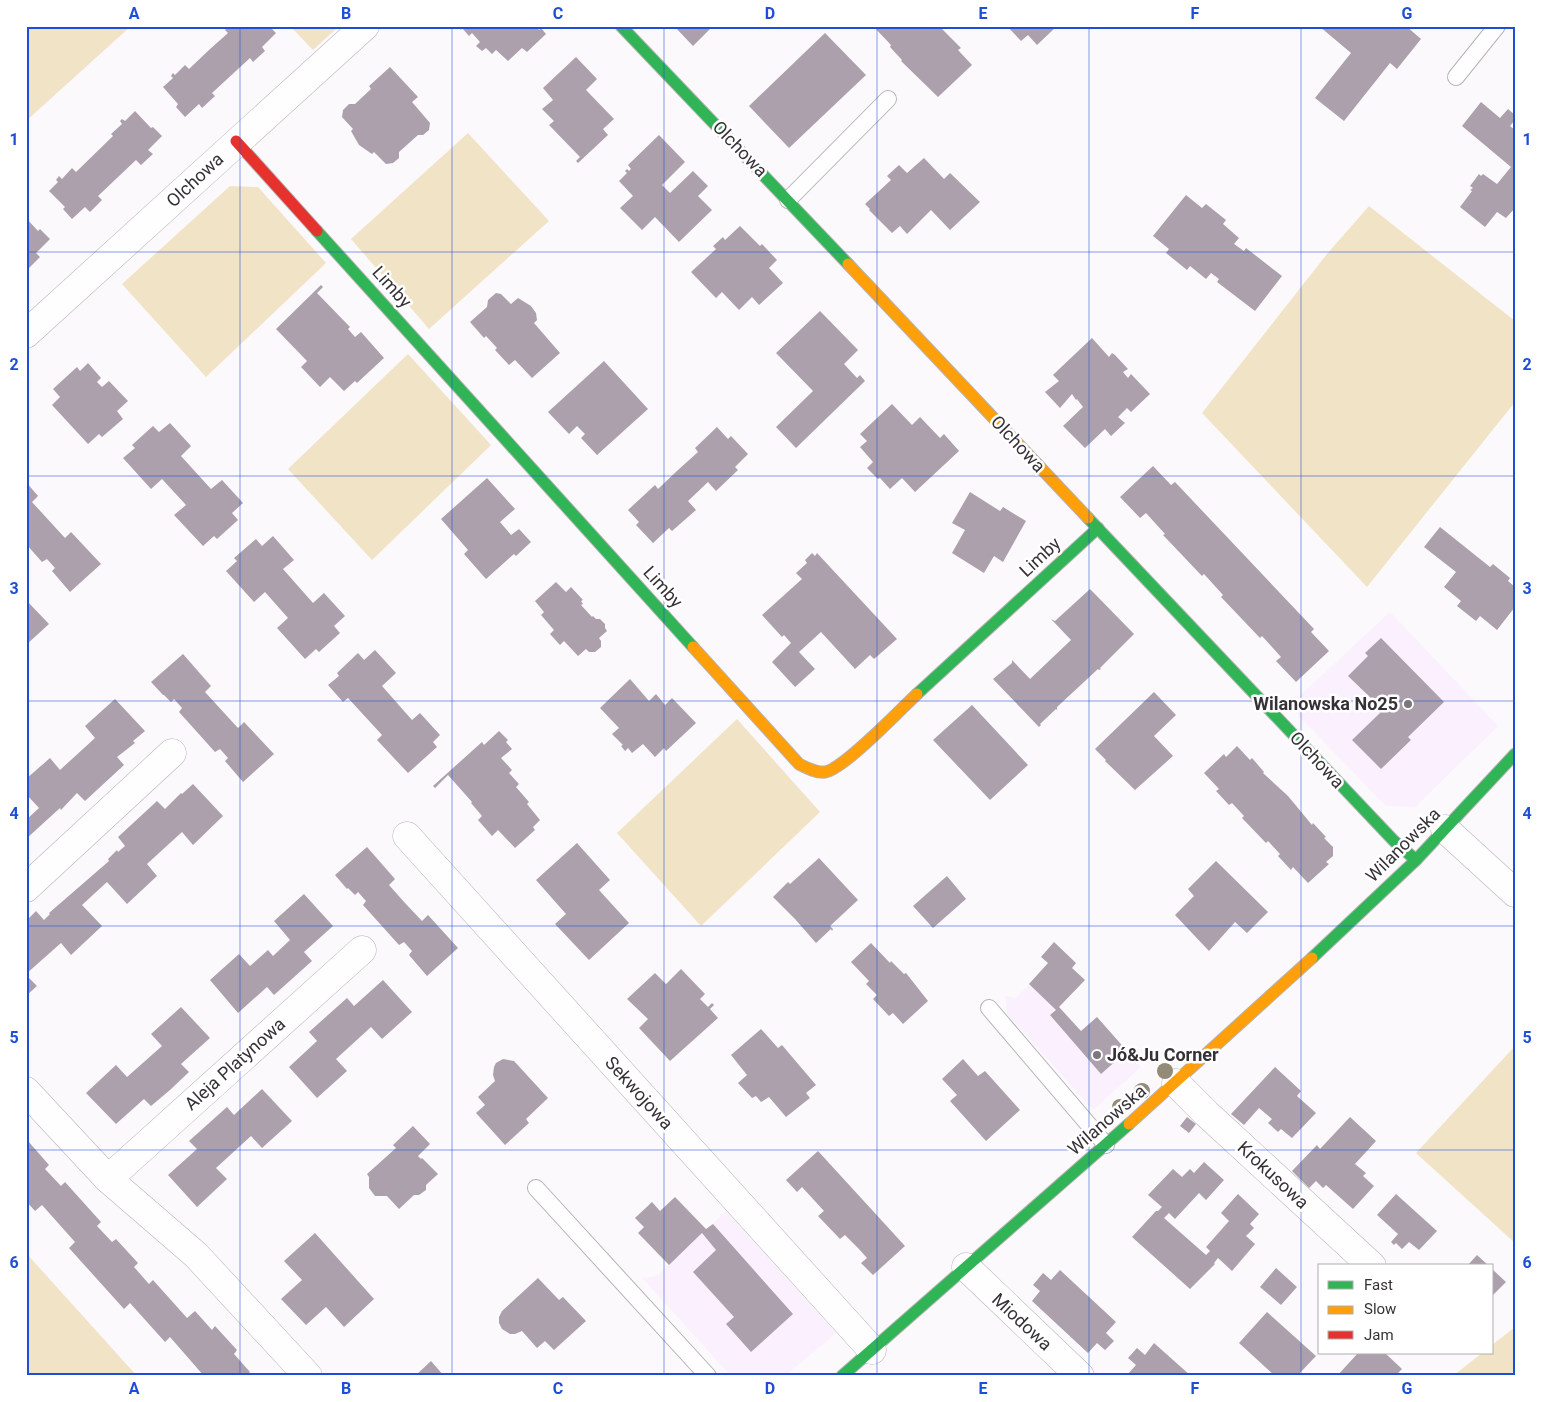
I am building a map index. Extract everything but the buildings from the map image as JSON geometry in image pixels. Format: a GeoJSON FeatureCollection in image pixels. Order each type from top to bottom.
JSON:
{"type":"FeatureCollection","features":[{"type":"Feature","properties":{"kind":"street","name":"Olchowa"},"geometry":{"type":"LineString","coordinates":[[26,334],[365,26]]}},
{"type":"Feature","properties":{"kind":"street","name":"Olchowa"},"geometry":{"type":"LineString","coordinates":[[621,26],[1394,841],[1416,860]]}},
{"type":"Feature","properties":{"kind":"street","name":"Limby"},"geometry":{"type":"LineString","coordinates":[[236,142],[799,764],[814,771],[823,773],[843,763],[1098,528]]}},
{"type":"Feature","properties":{"kind":"street"},"geometry":{"type":"LineString","coordinates":[[26,888],[172,753]]}},
{"type":"Feature","properties":{"kind":"street","name":"Wilanowska"},"geometry":{"type":"LineString","coordinates":[[842,1376],[1176,1083],[1416,860],[1515,754]]}},
{"type":"Feature","properties":{"kind":"street"},"geometry":{"type":"LineString","coordinates":[[1445,829],[1515,892]]}},
{"type":"Feature","properties":{"kind":"street","name":"Sekwojowa"},"geometry":{"type":"LineString","coordinates":[[407,836],[872,1350]]}},
{"type":"Feature","properties":{"kind":"street","name":"Aleja Platynowa"},"geometry":{"type":"LineString","coordinates":[[108,1179],[362,950]]}},
{"type":"Feature","properties":{"kind":"street","name":"Krokusowa"},"geometry":{"type":"LineString","coordinates":[[1176,1083],[1370,1264]]}},
{"type":"Feature","properties":{"kind":"street"},"geometry":{"type":"LineString","coordinates":[[26,1090],[108,1179],[196,1255],[308,1376]]}},
{"type":"Feature","properties":{"kind":"street","name":"Miodowa"},"geometry":{"type":"LineString","coordinates":[[966,1267],[1080,1376]]}},
{"type":"Feature","properties":{"kind":"lane"},"geometry":{"type":"LineString","coordinates":[[1456,77],[1497,26]]}},
{"type":"Feature","properties":{"kind":"lane"},"geometry":{"type":"LineString","coordinates":[[788,200],[888,99]]}},
{"type":"Feature","properties":{"kind":"lane"},"geometry":{"type":"LineString","coordinates":[[989,1008],[1106,1145]]}},
{"type":"Feature","properties":{"kind":"lane"},"geometry":{"type":"LineString","coordinates":[[536,1188],[708,1376]]}},
{"type":"Feature","properties":{"kind":"shaded area"},"geometry":{"type":"Polygon","coordinates":[[[26,26],[131,26],[26,121],[26,26]]]}},
{"type":"Feature","properties":{"kind":"shaded area"},"geometry":{"type":"Polygon","coordinates":[[[290,26],[339,26],[313,50],[290,26]]]}},
{"type":"Feature","properties":{"kind":"shaded area"},"geometry":{"type":"Polygon","coordinates":[[[468,133],[549,221],[429,329],[351,239],[468,133]]]}},
{"type":"Feature","properties":{"kind":"shaded area"},"geometry":{"type":"Polygon","coordinates":[[[230,186],[258,187],[326,263],[206,377],[122,284],[230,186]]]}},
{"type":"Feature","properties":{"kind":"shaded area"},"geometry":{"type":"Polygon","coordinates":[[[1369,206],[1515,321],[1515,402],[1367,587],[1202,413],[1327,254],[1369,206]]]}},
{"type":"Feature","properties":{"kind":"shaded area"},"geometry":{"type":"Polygon","coordinates":[[[408,354],[491,445],[372,560],[288,469],[408,354]]]}},
{"type":"Feature","properties":{"kind":"shaded area"},"geometry":{"type":"Polygon","coordinates":[[[1390,612],[1498,726],[1415,807],[1386,806],[1289,706],[1390,612]]]}},
{"type":"Feature","properties":{"kind":"shaded area"},"geometry":{"type":"Polygon","coordinates":[[[737,719],[820,812],[701,926],[617,833],[737,719]]]}},
{"type":"Feature","properties":{"kind":"shaded area"},"geometry":{"type":"Polygon","coordinates":[[[1029,984],[1081,1031],[1097,1017],[1141,1067],[1093,1110],[1007,1014],[1005,996],[1016,998],[1029,984]]]}},
{"type":"Feature","properties":{"kind":"shaded area"},"geometry":{"type":"Polygon","coordinates":[[[1515,1046],[1515,1243],[1416,1153],[1515,1046]]]}},
{"type":"Feature","properties":{"kind":"shaded area"},"geometry":{"type":"Polygon","coordinates":[[[726,1211],[836,1333],[785,1376],[731,1376],[642,1278],[659,1274],[726,1211]]]}},
{"type":"Feature","properties":{"kind":"shaded area"},"geometry":{"type":"Polygon","coordinates":[[[26,1253],[137,1376],[26,1376],[26,1253]]]}},
{"type":"Feature","properties":{"kind":"shaded area"},"geometry":{"type":"Polygon","coordinates":[[[1515,1327],[1515,1376],[1453,1376],[1481,1354],[1494,1354],[1494,1343],[1515,1327]]]}},
{"type":"Feature","properties":{"kind":"traffic: fast"},"geometry":{"type":"LineString","coordinates":[[621,26],[848,264]]}},
{"type":"Feature","properties":{"kind":"traffic: fast"},"geometry":{"type":"LineString","coordinates":[[317,231],[693,647]]}},
{"type":"Feature","properties":{"kind":"traffic: fast"},"geometry":{"type":"LineString","coordinates":[[1088,518],[1394,841],[1416,860]]}},
{"type":"Feature","properties":{"kind":"traffic: fast"},"geometry":{"type":"LineString","coordinates":[[917,694],[1098,528]]}},
{"type":"Feature","properties":{"kind":"traffic: fast"},"geometry":{"type":"LineString","coordinates":[[1312,958],[1416,860],[1515,754]]}},
{"type":"Feature","properties":{"kind":"traffic: fast"},"geometry":{"type":"LineString","coordinates":[[842,1376],[1129,1124]]}},
{"type":"Feature","properties":{"kind":"traffic: slow"},"geometry":{"type":"LineString","coordinates":[[848,264],[1088,518]]}},
{"type":"Feature","properties":{"kind":"traffic: slow"},"geometry":{"type":"LineString","coordinates":[[693,647],[799,764],[818,772],[825,772],[845,761],[872,738],[917,694]]}},
{"type":"Feature","properties":{"kind":"traffic: slow"},"geometry":{"type":"LineString","coordinates":[[1129,1124],[1312,958]]}},
{"type":"Feature","properties":{"kind":"traffic: jam"},"geometry":{"type":"LineString","coordinates":[[236,141],[317,231]]}},
{"type":"Feature","properties":{"kind":"place","name":"Wilanowska No25"},"geometry":{"type":"Point","coordinates":[1408,704]}},
{"type":"Feature","properties":{"kind":"place","name":"Jó&Ju Corner"},"geometry":{"type":"Point","coordinates":[1097,1055]}}]}
